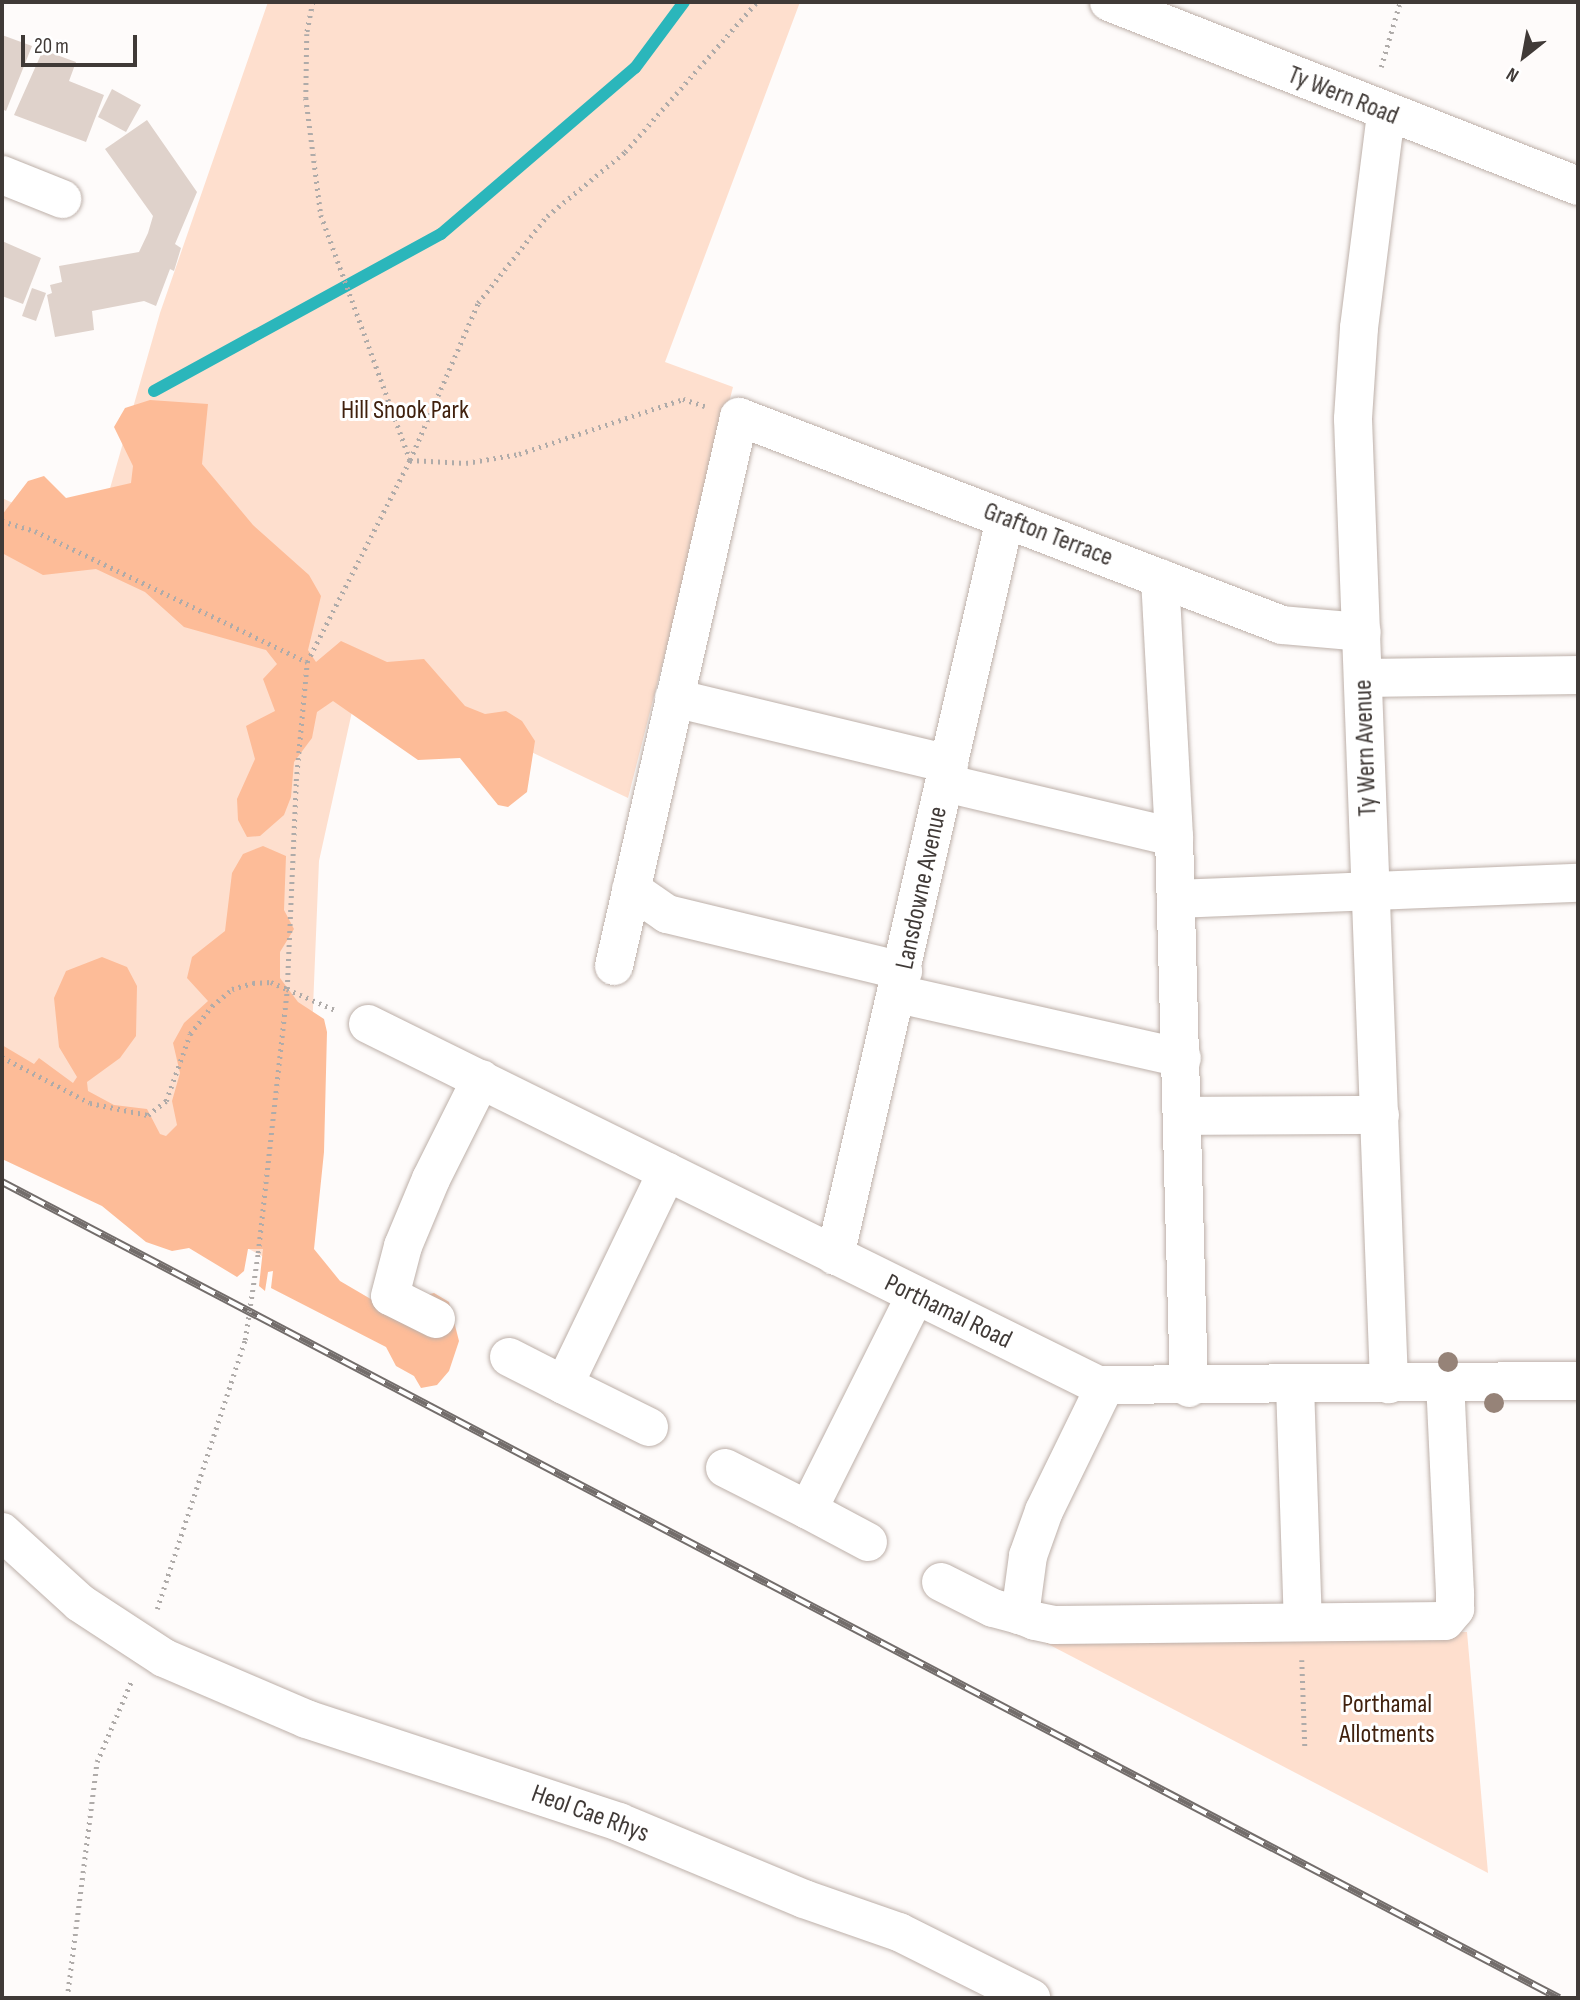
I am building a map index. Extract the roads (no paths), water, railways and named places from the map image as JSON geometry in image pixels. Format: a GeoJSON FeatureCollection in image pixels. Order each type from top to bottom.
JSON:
{"type":"FeatureCollection","features":[{"type":"Feature","properties":{"kind":"street","name":"Ty Wern Road"},"geometry":{"type":"LineString","coordinates":[[1109,2],[1386,114],[1578,186]]}},
{"type":"Feature","properties":{"kind":"street","name":"Ty Wern Avenue"},"geometry":{"type":"LineString","coordinates":[[1386,114],[1354,387],[1389,1384]]}},
{"type":"Feature","properties":{"kind":"street"},"geometry":{"type":"LineString","coordinates":[[2,175],[62,199]]}},
{"type":"Feature","properties":{"kind":"street","name":"Grafton Terrace"},"geometry":{"type":"LineString","coordinates":[[674,698],[739,417],[1282,625],[1362,632]]}},
{"type":"Feature","properties":{"kind":"street","name":"Lansdowne Avenue"},"geometry":{"type":"LineString","coordinates":[[835,1256],[901,983],[1005,519]]}},
{"type":"Feature","properties":{"kind":"street"},"geometry":{"type":"LineString","coordinates":[[1160,578],[1174,837],[1182,1058],[1189,1388]]}},
{"type":"Feature","properties":{"kind":"street"},"geometry":{"type":"LineString","coordinates":[[1364,678],[1578,675]]}},
{"type":"Feature","properties":{"kind":"street"},"geometry":{"type":"LineString","coordinates":[[614,966],[674,698],[1174,837]]}},
{"type":"Feature","properties":{"kind":"street"},"geometry":{"type":"LineString","coordinates":[[1176,899],[1578,883]]}},
{"type":"Feature","properties":{"kind":"street"},"geometry":{"type":"LineString","coordinates":[[631,889],[667,914],[901,983],[1182,1058]]}},
{"type":"Feature","properties":{"kind":"street","name":"Porthamal Road"},"geometry":{"type":"LineString","coordinates":[[368,1024],[915,1296],[1105,1386],[1189,1388],[1578,1381]]}},
{"type":"Feature","properties":{"kind":"street"},"geometry":{"type":"LineString","coordinates":[[436,1319],[377,1289],[403,1246],[431,1179],[481,1079]]}},
{"type":"Feature","properties":{"kind":"street"},"geometry":{"type":"LineString","coordinates":[[1183,1116],[1380,1115]]}},
{"type":"Feature","properties":{"kind":"street"},"geometry":{"type":"LineString","coordinates":[[564,1385],[667,1172]]}},
{"type":"Feature","properties":{"kind":"street"},"geometry":{"type":"LineString","coordinates":[[808,1510],[915,1296]]}},
{"type":"Feature","properties":{"kind":"street"},"geometry":{"type":"LineString","coordinates":[[509,1357],[649,1427]]}},
{"type":"Feature","properties":{"kind":"street"},"geometry":{"type":"LineString","coordinates":[[941,1583],[993,1608],[1054,1625],[1445,1621],[1455,1609],[1445,1383]]}},
{"type":"Feature","properties":{"kind":"street"},"geometry":{"type":"LineString","coordinates":[[1295,1385],[1303,1621]]}},
{"type":"Feature","properties":{"kind":"street"},"geometry":{"type":"LineString","coordinates":[[1020,1615],[1028,1556],[1044,1511],[1105,1386]]}},
{"type":"Feature","properties":{"kind":"street"},"geometry":{"type":"LineString","coordinates":[[725,1468],[868,1542]]}},
{"type":"Feature","properties":{"kind":"street","name":"Heol Cae Rhys"},"geometry":{"type":"LineString","coordinates":[[2,1532],[80,1603],[144,1645],[306,1719],[579,1808],[804,1899],[899,1932],[1031,1998]]}},
{"type":"Feature","properties":{"kind":"waterway"},"geometry":{"type":"LineString","coordinates":[[154,391],[441,234],[635,68],[684,2]]}},
{"type":"Feature","properties":{"kind":"railway"},"geometry":{"type":"LineString","coordinates":[[2,1182],[1559,1998]]}},
{"type":"Feature","properties":{"kind":"park label","name":"Hill Snook Park"},"geometry":{"type":"Point","coordinates":[405,411]}},
{"type":"Feature","properties":{"kind":"park label","name":"Porthamal Allotments"},"geometry":{"type":"Point","coordinates":[1387,1720]}}]}
